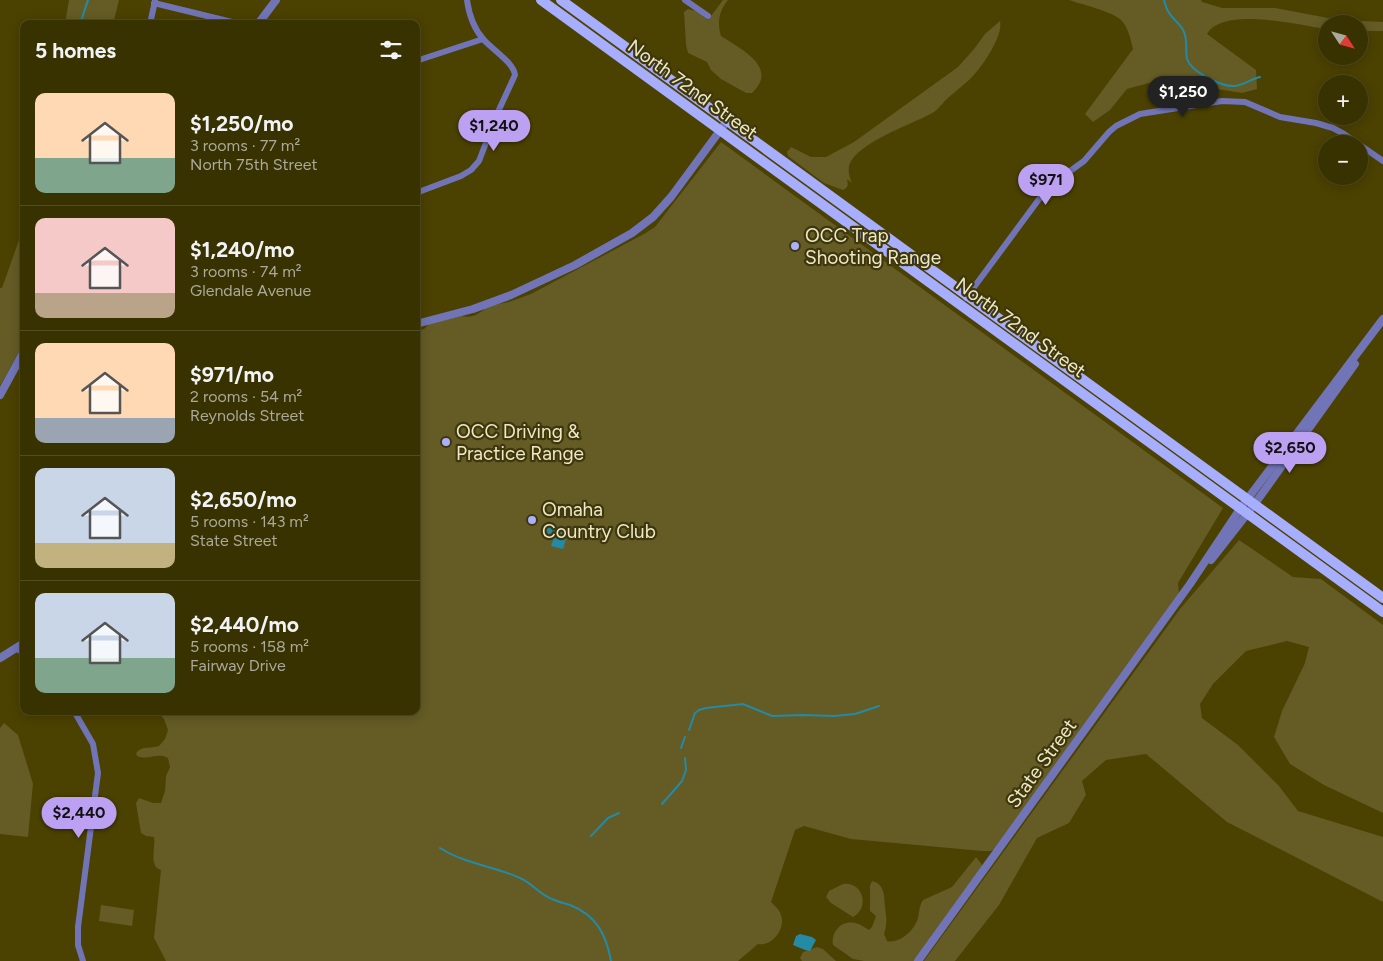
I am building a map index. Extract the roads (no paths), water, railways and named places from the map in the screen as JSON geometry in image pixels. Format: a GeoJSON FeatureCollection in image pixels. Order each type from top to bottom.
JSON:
{"type":"FeatureCollection","features":[{"type":"Feature","properties":{"kind":"main road","name":"North 72nd Street"},"geometry":{"type":"LineString","coordinates":[[541,0],[727,122],[961,305],[1383,612]]}},
{"type":"Feature","properties":{"kind":"main road","name":"North 72nd Street"},"geometry":{"type":"LineString","coordinates":[[560,0],[1383,598]]}},
{"type":"Feature","properties":{"kind":"street"},"geometry":{"type":"LineString","coordinates":[[261,20],[276,0]]}},
{"type":"Feature","properties":{"kind":"street"},"geometry":{"type":"LineString","coordinates":[[420,191],[461,176],[471,170],[479,161],[515,74],[514,68],[477,31],[467,0]]}},
{"type":"Feature","properties":{"kind":"street"},"geometry":{"type":"LineString","coordinates":[[686,0],[708,16]]}},
{"type":"Feature","properties":{"kind":"street"},"geometry":{"type":"LineString","coordinates":[[151,20],[154,2],[224,20]]}},
{"type":"Feature","properties":{"kind":"street"},"geometry":{"type":"LineString","coordinates":[[420,60],[483,39]]}},
{"type":"Feature","properties":{"kind":"street"},"geometry":{"type":"LineString","coordinates":[[961,305],[1048,187],[1084,161],[1116,126],[1140,114],[1222,100],[1245,102],[1289,119],[1333,128],[1383,161]]}},
{"type":"Feature","properties":{"kind":"street"},"geometry":{"type":"LineString","coordinates":[[420,323],[473,309],[511,295],[575,265],[632,233],[653,217],[671,197],[727,122]]}},
{"type":"Feature","properties":{"kind":"street","name":"State Street"},"geometry":{"type":"LineString","coordinates":[[918,961],[1190,584],[1348,373],[1363,346],[1383,319]]}},
{"type":"Feature","properties":{"kind":"street"},"geometry":{"type":"LineString","coordinates":[[0,395],[20,358]]}},
{"type":"Feature","properties":{"kind":"street"},"geometry":{"type":"LineString","coordinates":[[0,658],[20,645]]}},
{"type":"Feature","properties":{"kind":"street"},"geometry":{"type":"LineString","coordinates":[[15,648],[20,651]]}},
{"type":"Feature","properties":{"kind":"street"},"geometry":{"type":"LineString","coordinates":[[76,715],[92,744],[98,773],[78,927],[78,945],[83,961]]}},
{"type":"Feature","properties":{"kind":"water"},"geometry":{"type":"Polygon","coordinates":[[[547,526],[569,529],[563,549],[551,546],[554,537],[546,532],[547,526]]]}},
{"type":"Feature","properties":{"kind":"water"},"geometry":{"type":"Polygon","coordinates":[[[800,934],[816,940],[810,951],[793,945],[796,936],[800,934]]]}},
{"type":"Feature","properties":{"kind":"waterway"},"geometry":{"type":"LineString","coordinates":[[81,20],[88,0]]}},
{"type":"Feature","properties":{"kind":"waterway"},"geometry":{"type":"LineString","coordinates":[[1164,0],[1170,14],[1184,32],[1187,59],[1194,69],[1208,78],[1229,86],[1237,86],[1260,77]]}},
{"type":"Feature","properties":{"kind":"waterway"},"geometry":{"type":"LineString","coordinates":[[689,730],[695,713],[706,708],[743,704],[772,716],[834,716],[855,714],[879,706]]}},
{"type":"Feature","properties":{"kind":"waterway"},"geometry":{"type":"LineString","coordinates":[[681,748],[685,737]]}},
{"type":"Feature","properties":{"kind":"waterway"},"geometry":{"type":"LineString","coordinates":[[662,804],[682,781],[686,770],[685,758]]}},
{"type":"Feature","properties":{"kind":"waterway"},"geometry":{"type":"LineString","coordinates":[[591,836],[608,818],[619,813]]}},
{"type":"Feature","properties":{"kind":"waterway"},"geometry":{"type":"LineString","coordinates":[[440,848],[459,858],[520,878],[548,897],[587,914],[603,934],[611,961]]}},
{"type":"Feature","properties":{"kind":"place","name":"OCC Trap Shooting Range"},"geometry":{"type":"Point","coordinates":[795,246]}},
{"type":"Feature","properties":{"kind":"place","name":"OCC Driving & Practice Range"},"geometry":{"type":"Point","coordinates":[446,442]}},
{"type":"Feature","properties":{"kind":"place","name":"Omaha Country Club"},"geometry":{"type":"Point","coordinates":[532,520]}}]}
